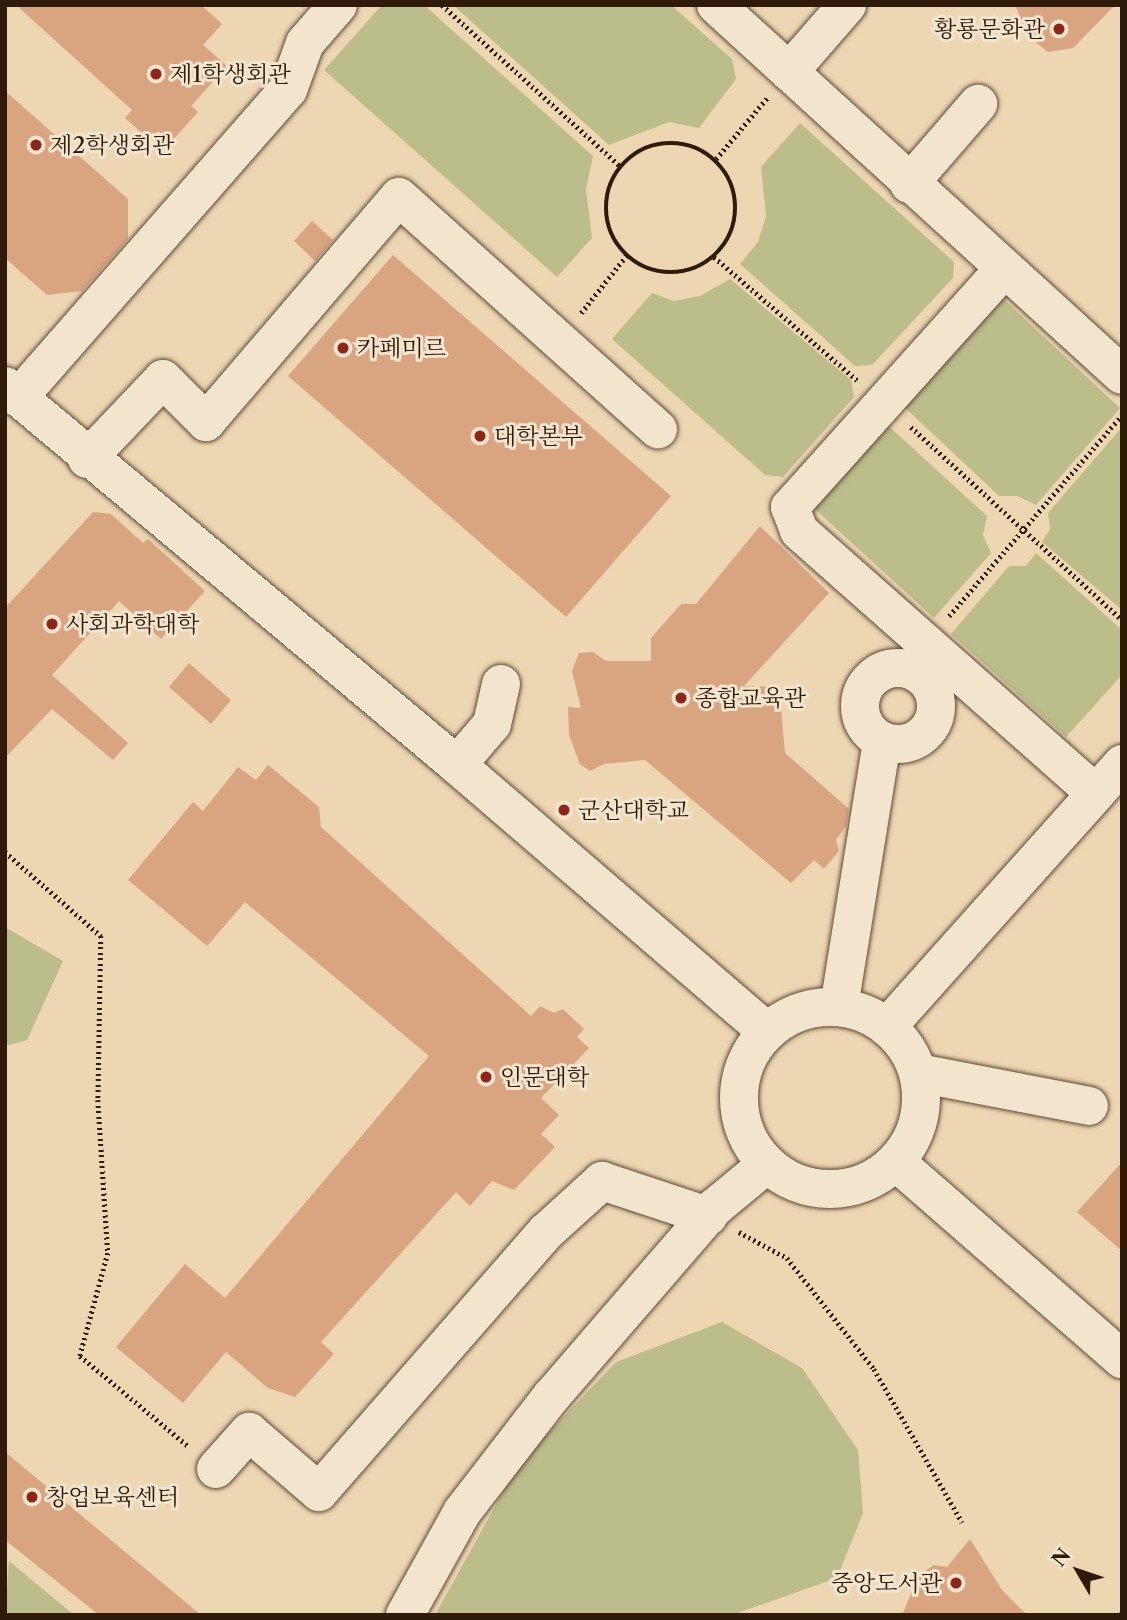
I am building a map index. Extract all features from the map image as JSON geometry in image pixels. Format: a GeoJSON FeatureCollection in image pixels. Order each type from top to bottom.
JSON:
{"type":"FeatureCollection","features":[{"type":"Feature","properties":{"kind":"lane"},"geometry":{"type":"LineString","coordinates":[[338,5],[305,43],[288,90],[12,392],[87,459],[457,765],[767,1032]]}},
{"type":"Feature","properties":{"kind":"lane"},"geometry":{"type":"LineString","coordinates":[[716,5],[1003,270],[1122,375]]}},
{"type":"Feature","properties":{"kind":"lane"},"geometry":{"type":"LineString","coordinates":[[789,72],[847,5]]}},
{"type":"Feature","properties":{"kind":"lane"},"geometry":{"type":"LineString","coordinates":[[909,184],[978,104]]}},
{"type":"Feature","properties":{"kind":"lane"},"geometry":{"type":"LineString","coordinates":[[87,459],[163,379],[206,422],[399,197],[658,429]]}},
{"type":"Feature","properties":{"kind":"lane"},"geometry":{"type":"LineString","coordinates":[[1003,270],[882,401],[789,508],[799,531],[1095,793]]}},
{"type":"Feature","properties":{"kind":"lane"},"geometry":{"type":"LineString","coordinates":[[457,765],[492,724],[501,684]]}},
{"type":"Feature","properties":{"kind":"lane"},"geometry":{"type":"LineString","coordinates":[[839,1007],[882,741]]}},
{"type":"Feature","properties":{"kind":"lane"},"geometry":{"type":"LineString","coordinates":[[887,1027],[1122,764]]}},
{"type":"Feature","properties":{"kind":"lane"},"geometry":{"type":"LineString","coordinates":[[839,1007],[865,1014],[887,1027],[906,1047],[918,1073],[921,1101],[916,1129],[896,1162],[851,1188],[821,1190],[791,1182],[766,1165],[748,1141],[739,1113],[739,1084],[748,1056],[767,1032],[788,1017],[813,1008],[839,1007]]}},
{"type":"Feature","properties":{"kind":"lane"},"geometry":{"type":"LineString","coordinates":[[918,1073],[1089,1106]]}},
{"type":"Feature","properties":{"kind":"lane"},"geometry":{"type":"LineString","coordinates":[[896,1162],[1122,1359]]}},
{"type":"Feature","properties":{"kind":"lane"},"geometry":{"type":"LineString","coordinates":[[405,1615],[462,1512],[551,1397],[708,1216],[766,1165]]}},
{"type":"Feature","properties":{"kind":"lane"},"geometry":{"type":"LineString","coordinates":[[216,1469],[249,1432],[319,1492],[546,1232],[602,1181],[708,1216]]}},
{"type":"Feature","properties":{"kind":"path"},"geometry":{"type":"LineString","coordinates":[[442,5],[620,166]]}},
{"type":"Feature","properties":{"kind":"path"},"geometry":{"type":"LineString","coordinates":[[716,159],[789,72]]}},
{"type":"Feature","properties":{"kind":"path"},"geometry":{"type":"LineString","coordinates":[[675,142],[716,159],[729,177],[736,198],[727,241],[714,257],[696,268],[675,273],[654,271],[626,256],[610,230],[605,210],[620,166],[654,145],[675,142]]}},
{"type":"Feature","properties":{"kind":"path"},"geometry":{"type":"LineString","coordinates":[[559,341],[626,256]]}},
{"type":"Feature","properties":{"kind":"path"},"geometry":{"type":"LineString","coordinates":[[714,257],[882,401],[1122,620]]}},
{"type":"Feature","properties":{"kind":"path"},"geometry":{"type":"LineString","coordinates":[[926,643],[1122,415]]}},
{"type":"Feature","properties":{"kind":"path"},"geometry":{"type":"LineString","coordinates":[[5,852],[101,936],[98,1100],[108,1252],[80,1356],[216,1469]]}},
{"type":"Feature","properties":{"kind":"path"},"geometry":{"type":"LineString","coordinates":[[708,1216],[787,1258],[874,1369],[962,1522]]}},
{"type":"Feature","properties":{"kind":"green space"},"geometry":{"type":"Polygon","coordinates":[[[382,5],[424,5],[593,156],[586,189],[592,238],[557,277],[324,70],[382,5]]]}},
{"type":"Feature","properties":{"kind":"green space"},"geometry":{"type":"Polygon","coordinates":[[[453,5],[671,5],[732,59],[736,79],[699,128],[669,122],[609,145],[453,5]]]}},
{"type":"Feature","properties":{"kind":"green space"},"geometry":{"type":"Polygon","coordinates":[[[800,123],[954,262],[953,278],[872,365],[855,366],[740,264],[758,242],[766,216],[761,167],[800,123]]]}},
{"type":"Feature","properties":{"kind":"green space"},"geometry":{"type":"Polygon","coordinates":[[[730,279],[851,380],[854,397],[783,477],[765,475],[612,339],[652,293],[674,301],[700,296],[730,279]]]}},
{"type":"Feature","properties":{"kind":"green space"},"geometry":{"type":"Polygon","coordinates":[[[999,295],[1120,408],[1036,505],[1017,496],[999,496],[900,403],[999,295]]]}},
{"type":"Feature","properties":{"kind":"green space"},"geometry":{"type":"Polygon","coordinates":[[[882,420],[987,516],[983,535],[991,553],[934,618],[807,502],[882,420]]]}},
{"type":"Feature","properties":{"kind":"green space"},"geometry":{"type":"Polygon","coordinates":[[[1122,427],[1122,610],[1042,542],[1050,529],[1048,513],[1122,427]]]}},
{"type":"Feature","properties":{"kind":"green space"},"geometry":{"type":"Polygon","coordinates":[[[1036,553],[1122,630],[1122,675],[1066,737],[951,634],[1009,566],[1026,566],[1036,553]]]}},
{"type":"Feature","properties":{"kind":"green space"},"geometry":{"type":"Polygon","coordinates":[[[5,927],[63,961],[27,1040],[5,1046],[5,927]]]}},
{"type":"Feature","properties":{"kind":"green space"},"geometry":{"type":"Polygon","coordinates":[[[722,1322],[802,1368],[858,1450],[863,1513],[837,1578],[732,1615],[435,1615],[518,1465],[616,1362],[722,1322]]]}},
{"type":"Feature","properties":{"kind":"green space"},"geometry":{"type":"Polygon","coordinates":[[[9,1561],[74,1615],[5,1615],[9,1561]]]}},
{"type":"Feature","properties":{"kind":"building","name":"제1학생회관"},"geometry":{"type":"Polygon","coordinates":[[[16,5],[201,5],[222,24],[203,45],[227,66],[191,106],[198,112],[171,142],[158,131],[150,140],[125,118],[132,110],[16,5]]]}},
{"type":"Feature","properties":{"kind":"building","name":"황룡문화관"},"geometry":{"type":"Polygon","coordinates":[[[1015,5],[1115,5],[1073,48],[1048,52],[1029,37],[1015,5]]]}},
{"type":"Feature","properties":{"kind":"building","name":"제2학생회관"},"geometry":{"type":"Polygon","coordinates":[[[5,91],[128,199],[128,239],[82,291],[47,295],[5,258],[5,91]]]}},
{"type":"Feature","properties":{"kind":"building"},"geometry":{"type":"Polygon","coordinates":[[[312,221],[333,240],[315,261],[294,241],[312,221]]]}},
{"type":"Feature","properties":{"kind":"building","name":"대학본부"},"geometry":{"type":"Polygon","coordinates":[[[393,255],[671,496],[566,617],[288,376],[393,255]]]}},
{"type":"Feature","properties":{"kind":"building","name":"사회과학대학"},"geometry":{"type":"Polygon","coordinates":[[[93,512],[111,514],[143,543],[148,539],[205,591],[161,639],[119,601],[52,675],[128,743],[113,760],[52,709],[5,758],[5,608],[93,512]]]}},
{"type":"Feature","properties":{"kind":"building","name":"종합교육관"},"geometry":{"type":"Polygon","coordinates":[[[760,526],[829,593],[744,686],[779,687],[785,753],[849,809],[846,826],[836,840],[839,851],[824,869],[814,860],[791,883],[645,760],[604,764],[590,771],[580,764],[569,735],[568,707],[581,708],[572,671],[579,653],[593,652],[606,661],[651,661],[651,638],[681,604],[696,604],[760,526]]]}},
{"type":"Feature","properties":{"kind":"building"},"geometry":{"type":"Polygon","coordinates":[[[189,663],[231,700],[211,724],[169,687],[189,663]]]}},
{"type":"Feature","properties":{"kind":"building","name":"인문대학"},"geometry":{"type":"Polygon","coordinates":[[[268,765],[319,807],[321,827],[531,1016],[540,1006],[554,1013],[563,1009],[584,1029],[577,1037],[589,1048],[541,1098],[559,1115],[541,1134],[555,1147],[514,1190],[492,1181],[470,1206],[456,1192],[321,1342],[334,1354],[295,1397],[268,1388],[226,1352],[183,1403],[116,1347],[185,1264],[225,1298],[429,1056],[245,902],[207,946],[128,880],[193,802],[203,811],[238,767],[256,780],[268,765]]]}},
{"type":"Feature","properties":{"kind":"building"},"geometry":{"type":"Polygon","coordinates":[[[1122,1162],[1122,1251],[1077,1212],[1122,1162]]]}},
{"type":"Feature","properties":{"kind":"building","name":"창업보육센터"},"geometry":{"type":"Polygon","coordinates":[[[5,1452],[201,1615],[99,1615],[5,1540],[5,1452]]]}},
{"type":"Feature","properties":{"kind":"building","name":"중앙도서관"},"geometry":{"type":"Polygon","coordinates":[[[970,1539],[1002,1590],[1027,1615],[902,1615],[919,1575],[934,1565],[947,1567],[970,1539]]]}},
{"type":"Feature","properties":{"kind":"place","name":"황룡문화관"},"geometry":{"type":"Point","coordinates":[1059,29]}},
{"type":"Feature","properties":{"kind":"place","name":"제1학생회관"},"geometry":{"type":"Point","coordinates":[156,74]}},
{"type":"Feature","properties":{"kind":"place","name":"제2학생회관"},"geometry":{"type":"Point","coordinates":[36,145]}},
{"type":"Feature","properties":{"kind":"place","name":"카페미르"},"geometry":{"type":"Point","coordinates":[343,348]}},
{"type":"Feature","properties":{"kind":"place","name":"대학본부"},"geometry":{"type":"Point","coordinates":[480,436]}},
{"type":"Feature","properties":{"kind":"place","name":"사회과학대학"},"geometry":{"type":"Point","coordinates":[52,624]}},
{"type":"Feature","properties":{"kind":"place","name":"종합교육관"},"geometry":{"type":"Point","coordinates":[681,698]}},
{"type":"Feature","properties":{"kind":"place","name":"군산대학교"},"geometry":{"type":"Point","coordinates":[564,810]}},
{"type":"Feature","properties":{"kind":"place","name":"인문대학"},"geometry":{"type":"Point","coordinates":[486,1077]}},
{"type":"Feature","properties":{"kind":"place","name":"창업보육센터"},"geometry":{"type":"Point","coordinates":[32,1497]}},
{"type":"Feature","properties":{"kind":"place","name":"중앙도서관"},"geometry":{"type":"Point","coordinates":[956,1583]}}]}
